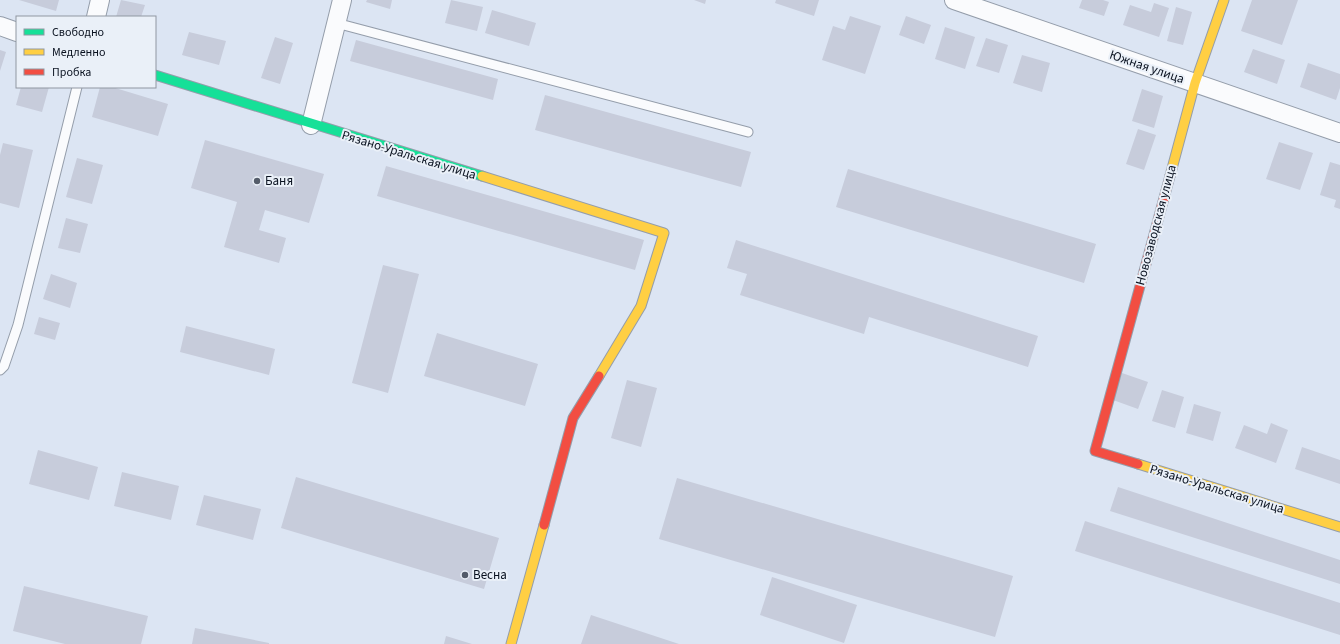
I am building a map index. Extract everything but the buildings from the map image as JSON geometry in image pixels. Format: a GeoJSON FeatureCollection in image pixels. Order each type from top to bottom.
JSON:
{"type":"FeatureCollection","features":[{"type":"Feature","properties":{"kind":"street"},"geometry":{"type":"LineString","coordinates":[[96,16],[100,0]]}},
{"type":"Feature","properties":{"kind":"street"},"geometry":{"type":"LineString","coordinates":[[311,125],[342,0]]}},
{"type":"Feature","properties":{"kind":"street","name":"Южная улица"},"geometry":{"type":"LineString","coordinates":[[954,0],[1340,133]]}},
{"type":"Feature","properties":{"kind":"street","name":"Новозаводская улица"},"geometry":{"type":"LineString","coordinates":[[1094,451],[1195,83],[1224,0]]}},
{"type":"Feature","properties":{"kind":"street"},"geometry":{"type":"LineString","coordinates":[[0,26],[16,32]]}},
{"type":"Feature","properties":{"kind":"street","name":"Рязано-Уральская улица"},"geometry":{"type":"LineString","coordinates":[[156,74],[311,125],[664,233],[641,306],[573,418],[511,644]]}},
{"type":"Feature","properties":{"kind":"street","name":"Рязано-Уральская улица"},"geometry":{"type":"LineString","coordinates":[[1094,451],[1340,527]]}},
{"type":"Feature","properties":{"kind":"lane"},"geometry":{"type":"LineString","coordinates":[[336,23],[748,132]]}},
{"type":"Feature","properties":{"kind":"lane"},"geometry":{"type":"LineString","coordinates":[[0,370],[4,366],[18,325],[78,88]]}},
{"type":"Feature","properties":{"kind":"traffic: fast"},"geometry":{"type":"LineString","coordinates":[[156,75],[482,176]]}},
{"type":"Feature","properties":{"kind":"traffic: slow"},"geometry":{"type":"LineString","coordinates":[[1170,176],[1195,83],[1224,0]]}},
{"type":"Feature","properties":{"kind":"traffic: slow"},"geometry":{"type":"LineString","coordinates":[[482,176],[664,233],[641,306],[599,376]]}},
{"type":"Feature","properties":{"kind":"traffic: slow"},"geometry":{"type":"LineString","coordinates":[[1138,464],[1340,527]]}},
{"type":"Feature","properties":{"kind":"traffic: slow"},"geometry":{"type":"LineString","coordinates":[[511,644],[544,525]]}},
{"type":"Feature","properties":{"kind":"traffic: jam"},"geometry":{"type":"LineString","coordinates":[[1138,464],[1095,451],[1170,176]]}},
{"type":"Feature","properties":{"kind":"traffic: jam"},"geometry":{"type":"LineString","coordinates":[[544,525],[573,418],[599,376]]}},
{"type":"Feature","properties":{"kind":"place","name":"Баня"},"geometry":{"type":"Point","coordinates":[257,181]}},
{"type":"Feature","properties":{"kind":"place","name":"Весна"},"geometry":{"type":"Point","coordinates":[465,575]}}]}
